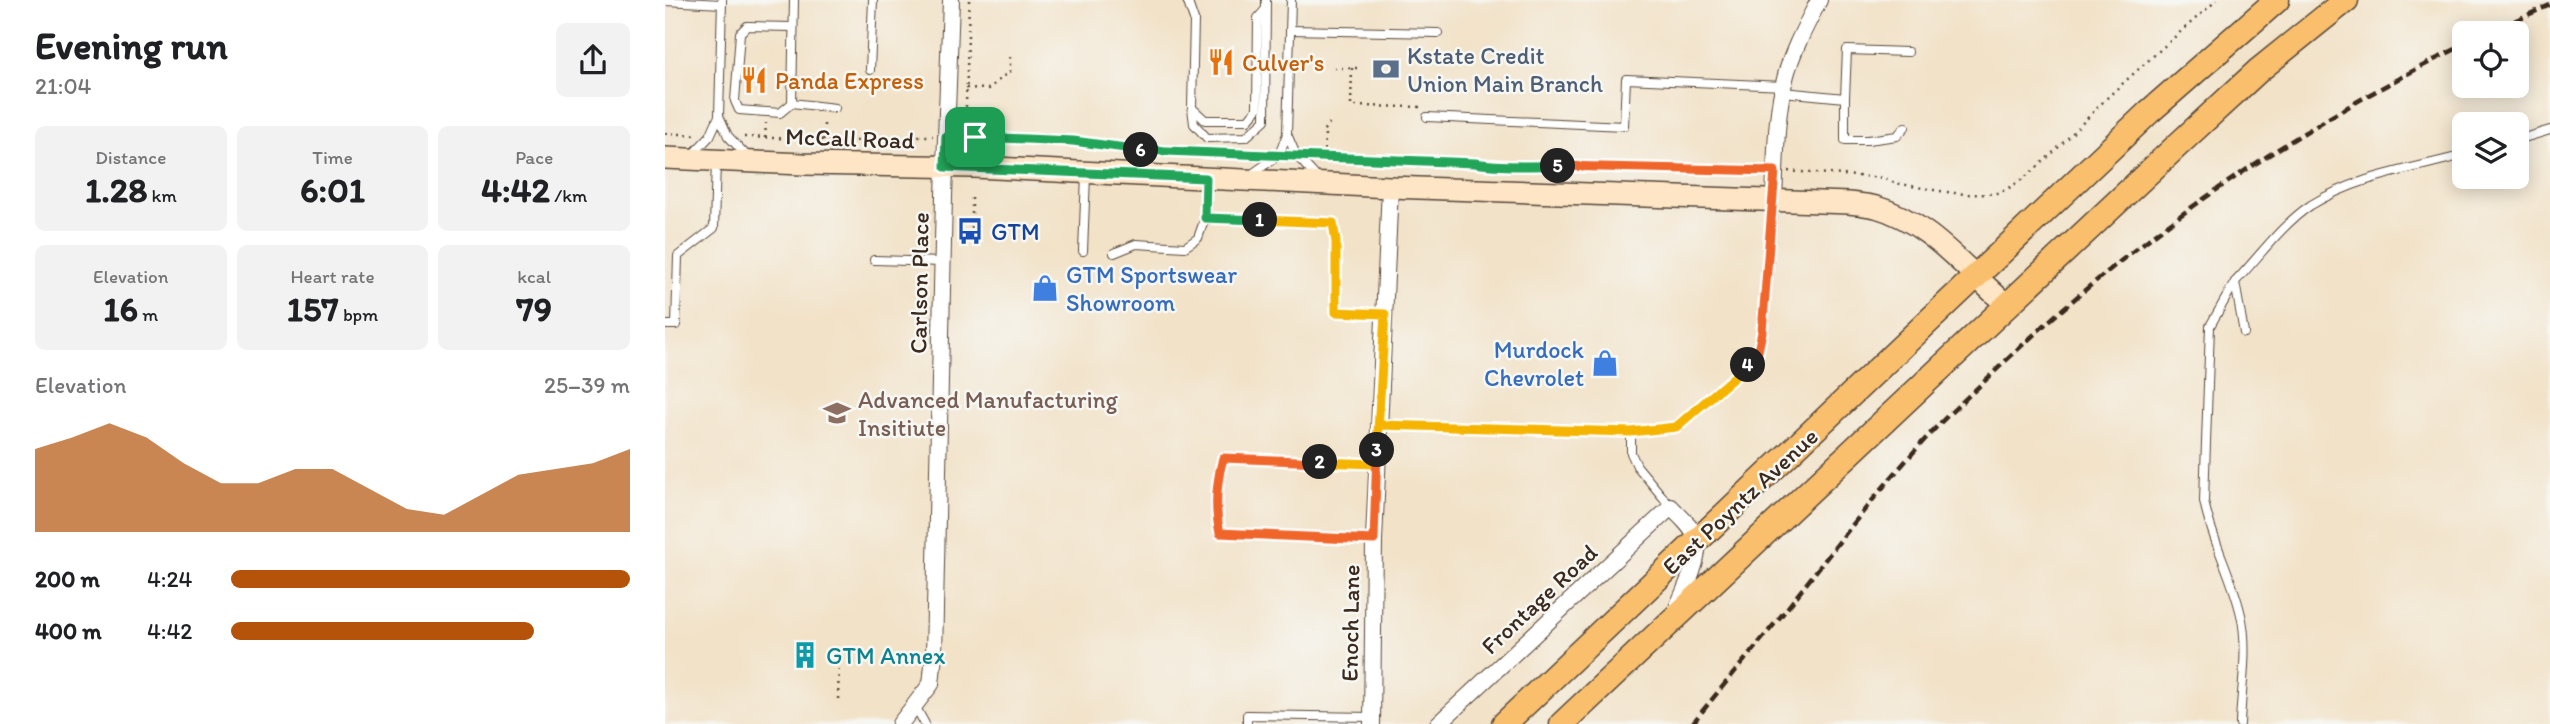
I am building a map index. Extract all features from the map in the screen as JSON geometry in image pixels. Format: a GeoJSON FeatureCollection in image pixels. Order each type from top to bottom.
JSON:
{"type":"FeatureCollection","features":[{"type":"Feature","properties":{"kind":"highway","name":"East Poyntz Avenue"},"geometry":{"type":"LineString","coordinates":[[1504,724],[2149,113],[2277,0]]}},
{"type":"Feature","properties":{"kind":"highway","name":"East Poyntz Avenue"},"geometry":{"type":"LineString","coordinates":[[1562,724],[2259,71],[2347,0]]}},
{"type":"Feature","properties":{"kind":"main road","name":"McCall Road"},"geometry":{"type":"LineString","coordinates":[[665,158],[1849,203],[1903,218],[1937,240],[2007,305]]}},
{"type":"Feature","properties":{"kind":"street","name":"Carlson Place"},"geometry":{"type":"LineString","coordinates":[[900,724],[931,684],[934,656],[951,0]]}},
{"type":"Feature","properties":{"kind":"street"},"geometry":{"type":"LineString","coordinates":[[1774,200],[1783,89],[1795,49],[1819,0]]}},
{"type":"Feature","properties":{"kind":"street","name":"Enoch Lane"},"geometry":{"type":"LineString","coordinates":[[1372,720],[1376,464],[1390,187]]}},
{"type":"Feature","properties":{"kind":"street"},"geometry":{"type":"LineString","coordinates":[[1671,507],[1690,527],[1697,542],[1688,583],[1672,619]]}},
{"type":"Feature","properties":{"kind":"street","name":"Frontage Road"},"geometry":{"type":"LineString","coordinates":[[1438,724],[1671,507]]}},
{"type":"Feature","properties":{"kind":"lane"},"geometry":{"type":"LineString","coordinates":[[792,103],[794,0]]}},
{"type":"Feature","properties":{"kind":"lane"},"geometry":{"type":"LineString","coordinates":[[870,70],[873,0]]}},
{"type":"Feature","properties":{"kind":"lane"},"geometry":{"type":"LineString","coordinates":[[1187,0],[1194,20],[1194,124],[1207,138],[1246,137],[1265,120],[1266,0]]}},
{"type":"Feature","properties":{"kind":"lane"},"geometry":{"type":"LineString","coordinates":[[1243,180],[1279,155],[1287,134],[1291,0]]}},
{"type":"Feature","properties":{"kind":"lane"},"geometry":{"type":"LineString","coordinates":[[665,1],[722,2],[719,117],[710,136],[688,158]]}},
{"type":"Feature","properties":{"kind":"lane"},"geometry":{"type":"LineString","coordinates":[[1192,108],[1205,120],[1248,120],[1257,109],[1258,18],[1265,10]]}},
{"type":"Feature","properties":{"kind":"lane"},"geometry":{"type":"LineString","coordinates":[[793,27],[747,26],[740,33],[735,101],[739,110],[780,113],[792,103],[835,108]]}},
{"type":"Feature","properties":{"kind":"lane"},"geometry":{"type":"LineString","coordinates":[[1290,30],[1438,33]]}},
{"type":"Feature","properties":{"kind":"lane"},"geometry":{"type":"LineString","coordinates":[[1905,127],[1897,136],[1868,140],[1845,139],[1847,50],[1909,52]]}},
{"type":"Feature","properties":{"kind":"lane"},"geometry":{"type":"LineString","coordinates":[[1428,112],[1624,126],[1626,79],[1783,89],[1845,98]]}},
{"type":"Feature","properties":{"kind":"lane"},"geometry":{"type":"LineString","coordinates":[[719,117],[728,136],[739,150],[754,161]]}},
{"type":"Feature","properties":{"kind":"lane"},"geometry":{"type":"LineString","coordinates":[[2529,137],[2550,130]]}},
{"type":"Feature","properties":{"kind":"lane"},"geometry":{"type":"LineString","coordinates":[[1287,134],[1296,155],[1322,184]]}},
{"type":"Feature","properties":{"kind":"lane"},"geometry":{"type":"LineString","coordinates":[[2239,724],[2244,664],[2242,618],[2233,586],[2209,529],[2204,501],[2210,327],[2235,282],[2291,221],[2310,206],[2368,177],[2452,158]]}},
{"type":"Feature","properties":{"kind":"lane"},"geometry":{"type":"LineString","coordinates":[[665,325],[676,325],[678,256],[714,228],[716,159]]}},
{"type":"Feature","properties":{"kind":"lane"},"geometry":{"type":"LineString","coordinates":[[1083,251],[1086,172]]}},
{"type":"Feature","properties":{"kind":"lane"},"geometry":{"type":"LineString","coordinates":[[1114,253],[1136,244],[1185,247],[1198,238],[1205,218],[1206,178]]}},
{"type":"Feature","properties":{"kind":"lane"},"geometry":{"type":"LineString","coordinates":[[1379,425],[1631,432],[1676,427],[1757,356],[1762,332],[1774,200]]}},
{"type":"Feature","properties":{"kind":"lane"},"geometry":{"type":"LineString","coordinates":[[1205,218],[1333,223],[1336,242],[1336,312],[1385,314]]}},
{"type":"Feature","properties":{"kind":"lane"},"geometry":{"type":"LineString","coordinates":[[874,260],[943,262]]}},
{"type":"Feature","properties":{"kind":"lane"},"geometry":{"type":"LineString","coordinates":[[2235,282],[2244,333]]}},
{"type":"Feature","properties":{"kind":"lane"},"geometry":{"type":"LineString","coordinates":[[1631,432],[1631,453],[1634,459],[1671,507]]}},
{"type":"Feature","properties":{"kind":"lane"},"geometry":{"type":"LineString","coordinates":[[1374,540],[1220,533],[1215,513],[1217,479],[1223,458],[1376,464]]}},
{"type":"Feature","properties":{"kind":"lane"},"geometry":{"type":"LineString","coordinates":[[914,704],[925,724]]}},
{"type":"Feature","properties":{"kind":"lane"},"geometry":{"type":"LineString","coordinates":[[1247,724],[1247,715],[1372,720]]}},
{"type":"Feature","properties":{"kind":"path"},"geometry":{"type":"LineString","coordinates":[[969,0],[966,106],[975,137]]}},
{"type":"Feature","properties":{"kind":"path"},"geometry":{"type":"LineString","coordinates":[[1296,155],[1475,163],[1503,167],[1517,165],[1775,171],[1884,178],[1903,184],[1964,193],[1997,193],[2012,186],[2038,165],[2115,91],[2217,0]]}},
{"type":"Feature","properties":{"kind":"path"},"geometry":{"type":"LineString","coordinates":[[966,88],[988,89],[1010,71],[1010,57]]}},
{"type":"Feature","properties":{"kind":"path"},"geometry":{"type":"LineString","coordinates":[[1333,68],[1357,68]]}},
{"type":"Feature","properties":{"kind":"path"},"geometry":{"type":"LineString","coordinates":[[1352,68],[1351,106],[1428,112]]}},
{"type":"Feature","properties":{"kind":"path"},"geometry":{"type":"LineString","coordinates":[[824,140],[824,116],[835,108]]}},
{"type":"Feature","properties":{"kind":"path"},"geometry":{"type":"LineString","coordinates":[[765,138],[766,113]]}},
{"type":"Feature","properties":{"kind":"path"},"geometry":{"type":"LineString","coordinates":[[1324,157],[1323,131],[1331,121]]}},
{"type":"Feature","properties":{"kind":"path"},"geometry":{"type":"LineString","coordinates":[[665,134],[703,135]]}},
{"type":"Feature","properties":{"kind":"path"},"geometry":{"type":"LineString","coordinates":[[733,136],[892,142],[919,136],[975,137],[1073,141],[1165,153],[1279,155]]}},
{"type":"Feature","properties":{"kind":"path"},"geometry":{"type":"LineString","coordinates":[[972,198],[972,246]]}},
{"type":"Feature","properties":{"kind":"path"},"geometry":{"type":"LineString","coordinates":[[832,662],[839,662],[838,701]]}},
{"type":"Feature","properties":{"kind":"railway"},"geometry":{"type":"LineString","coordinates":[[2514,21],[2550,5]]}},
{"type":"Feature","properties":{"kind":"railway"},"geometry":{"type":"LineString","coordinates":[[1692,724],[1911,455],[1951,412],[2043,327],[2155,234],[2274,151],[2452,51]]}},
{"type":"Feature","properties":{"kind":"place","name":"Culver's"},"geometry":{"type":"Point","coordinates":[1221,62]}},
{"type":"Feature","properties":{"kind":"place","name":"Kstate Credit Union Main Branch"},"geometry":{"type":"Point","coordinates":[1386,69]}},
{"type":"Feature","properties":{"kind":"place","name":"Panda Express"},"geometry":{"type":"Point","coordinates":[754,80]}},
{"type":"Feature","properties":{"kind":"place","name":"GTM"},"geometry":{"type":"Point","coordinates":[970,231]}},
{"type":"Feature","properties":{"kind":"place","name":"GTM Sportswear Showroom"},"geometry":{"type":"Point","coordinates":[1045,288]}},
{"type":"Feature","properties":{"kind":"place","name":"Murdock Chevrolet"},"geometry":{"type":"Point","coordinates":[1605,363]}},
{"type":"Feature","properties":{"kind":"place","name":"Advanced Manufacturing Insitiute"},"geometry":{"type":"Point","coordinates":[837,413]}},
{"type":"Feature","properties":{"kind":"place","name":"GTM Annex"},"geometry":{"type":"Point","coordinates":[805,655]}},
{"type":"Feature","properties":{"kind":"route"},"geometry":{"type":"LineString","coordinates":[[946,136],[975,137],[1073,141],[1165,153],[1296,155],[1475,163],[1503,167],[1517,165],[1775,171],[1762,332],[1757,356],[1676,427],[1631,432],[1379,425],[1374,540],[1220,533],[1215,513],[1217,479],[1223,458],[1376,464],[1385,314],[1336,312],[1336,242],[1333,223],[1205,218],[1206,178],[945,167],[946,136]]}}]}
